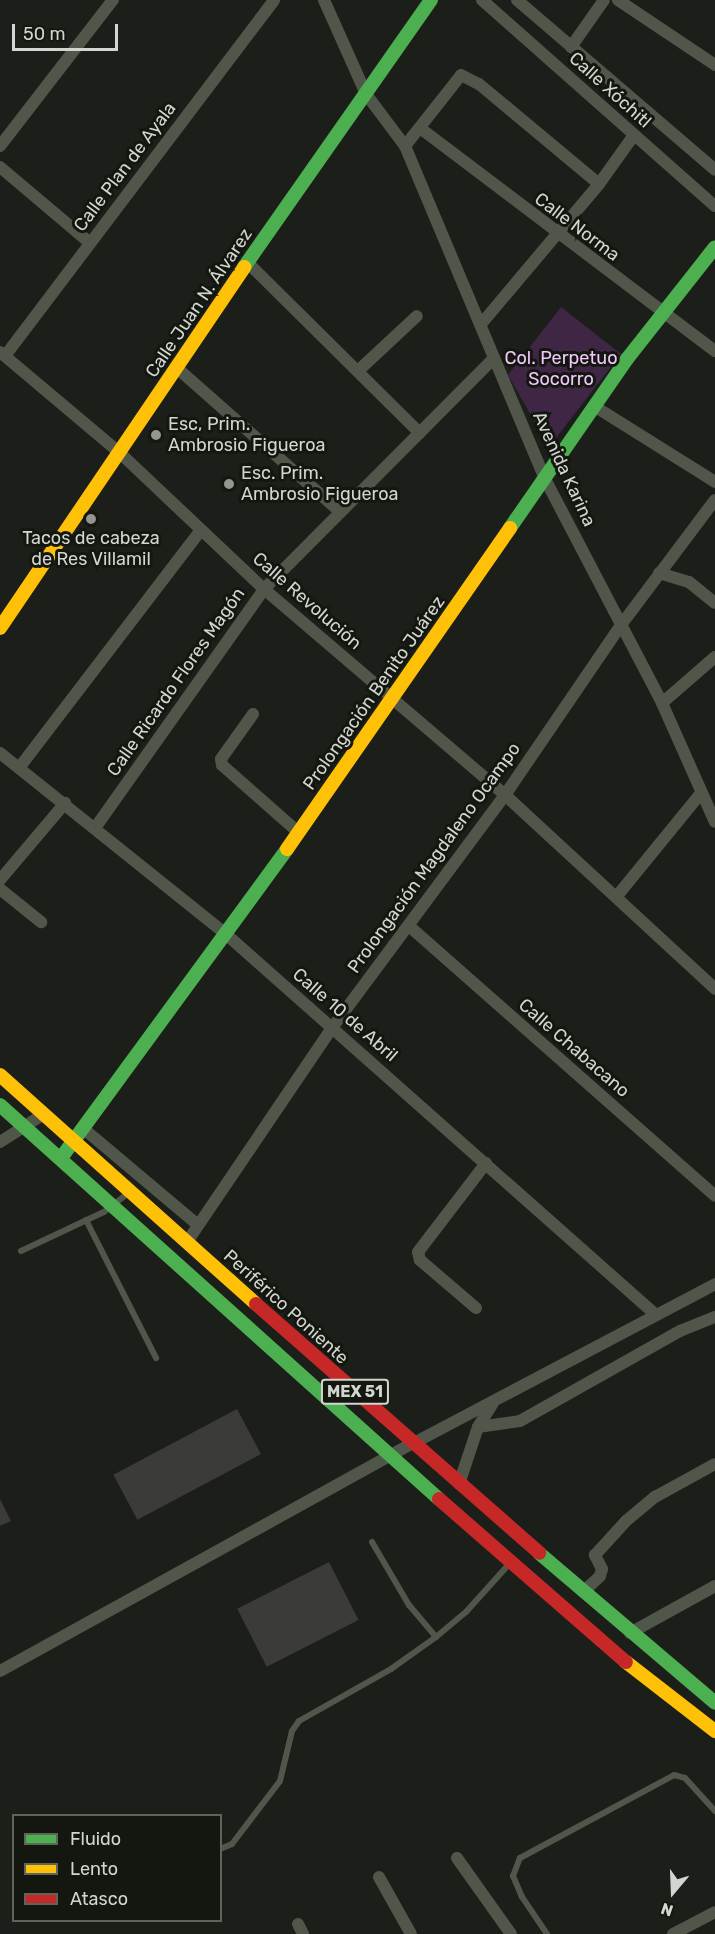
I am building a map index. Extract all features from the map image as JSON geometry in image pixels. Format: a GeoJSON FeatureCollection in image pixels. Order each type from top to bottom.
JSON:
{"type":"FeatureCollection","features":[{"type":"Feature","properties":{"kind":"main road","name":"Calle Juan N. Álvarez"},"geometry":{"type":"LineString","coordinates":[[0,628],[247,262],[431,0]]}},
{"type":"Feature","properties":{"kind":"main road","name":"Prolongación Benito Juárez"},"geometry":{"type":"LineString","coordinates":[[61,1158],[227,935],[393,699],[594,406],[715,247]]}},
{"type":"Feature","properties":{"kind":"main road","name":"Periférico Poniente"},"geometry":{"type":"LineString","coordinates":[[0,1075],[412,1444],[630,1633],[715,1702]]}},
{"type":"Feature","properties":{"kind":"main road","name":"MEX 51"},"geometry":{"type":"LineString","coordinates":[[0,1105],[391,1456],[628,1663],[715,1731]]}},
{"type":"Feature","properties":{"kind":"street"},"geometry":{"type":"LineString","coordinates":[[0,146],[113,0]]}},
{"type":"Feature","properties":{"kind":"street","name":"Calle Plan de Ayala"},"geometry":{"type":"LineString","coordinates":[[2,354],[90,243],[274,0]]}},
{"type":"Feature","properties":{"kind":"street","name":"Avenida Karina"},"geometry":{"type":"LineString","coordinates":[[324,0],[366,94],[405,146],[482,323],[494,358],[544,477],[662,703],[715,822]]}},
{"type":"Feature","properties":{"kind":"street","name":"Calle Xóchitl"},"geometry":{"type":"LineString","coordinates":[[482,0],[715,206]]}},
{"type":"Feature","properties":{"kind":"street","name":"Calle Xóchitl"},"geometry":{"type":"LineString","coordinates":[[516,0],[715,170]]}},
{"type":"Feature","properties":{"kind":"street"},"geometry":{"type":"LineString","coordinates":[[571,48],[604,0]]}},
{"type":"Feature","properties":{"kind":"street"},"geometry":{"type":"LineString","coordinates":[[618,0],[715,64]]}},
{"type":"Feature","properties":{"kind":"street"},"geometry":{"type":"LineString","coordinates":[[405,146],[461,75],[479,84],[598,184]]}},
{"type":"Feature","properties":{"kind":"street","name":"Calle Norma"},"geometry":{"type":"LineString","coordinates":[[420,128],[556,234],[715,351]]}},
{"type":"Feature","properties":{"kind":"street"},"geometry":{"type":"LineString","coordinates":[[482,323],[598,184],[634,135]]}},
{"type":"Feature","properties":{"kind":"street"},"geometry":{"type":"LineString","coordinates":[[0,167],[90,243]]}},
{"type":"Feature","properties":{"kind":"street"},"geometry":{"type":"LineString","coordinates":[[247,262],[359,370],[420,433]]}},
{"type":"Feature","properties":{"kind":"street"},"geometry":{"type":"LineString","coordinates":[[359,370],[417,316]]}},
{"type":"Feature","properties":{"kind":"street","name":"Calle Revolución"},"geometry":{"type":"LineString","coordinates":[[2,354],[120,453],[264,589],[505,795],[617,896],[715,989]]}},
{"type":"Feature","properties":{"kind":"street","name":"Calle Ricardo Flores Magón"},"geometry":{"type":"LineString","coordinates":[[95,828],[264,589],[339,511],[494,358]]}},
{"type":"Feature","properties":{"kind":"street"},"geometry":{"type":"LineString","coordinates":[[177,368],[339,511]]}},
{"type":"Feature","properties":{"kind":"street"},"geometry":{"type":"LineString","coordinates":[[594,406],[715,482]]}},
{"type":"Feature","properties":{"kind":"street","name":"Prolongación Magdaleno Ocampo"},"geometry":{"type":"LineString","coordinates":[[187,1242],[333,1028],[505,795],[621,624],[715,500]]}},
{"type":"Feature","properties":{"kind":"street"},"geometry":{"type":"LineString","coordinates":[[19,768],[200,531]]}},
{"type":"Feature","properties":{"kind":"street"},"geometry":{"type":"LineString","coordinates":[[659,573],[689,582],[715,603]]}},
{"type":"Feature","properties":{"kind":"street"},"geometry":{"type":"LineString","coordinates":[[662,703],[715,657]]}},
{"type":"Feature","properties":{"kind":"street"},"geometry":{"type":"LineString","coordinates":[[253,714],[221,759],[222,765],[298,832]]}},
{"type":"Feature","properties":{"kind":"street","name":"Calle 10 de Abril"},"geometry":{"type":"LineString","coordinates":[[0,753],[227,935],[655,1314]]}},
{"type":"Feature","properties":{"kind":"street"},"geometry":{"type":"LineString","coordinates":[[617,896],[702,793]]}},
{"type":"Feature","properties":{"kind":"street"},"geometry":{"type":"LineString","coordinates":[[0,880],[65,803]]}},
{"type":"Feature","properties":{"kind":"street"},"geometry":{"type":"LineString","coordinates":[[0,889],[41,922]]}},
{"type":"Feature","properties":{"kind":"street","name":"Calle Chabacano"},"geometry":{"type":"LineString","coordinates":[[409,926],[715,1196]]}},
{"type":"Feature","properties":{"kind":"street"},"geometry":{"type":"LineString","coordinates":[[0,1142],[27,1128],[44,1114]]}},
{"type":"Feature","properties":{"kind":"street"},"geometry":{"type":"LineString","coordinates":[[84,1129],[198,1225]]}},
{"type":"Feature","properties":{"kind":"street"},"geometry":{"type":"LineString","coordinates":[[476,1308],[420,1260],[418,1252],[486,1163]]}},
{"type":"Feature","properties":{"kind":"street"},"geometry":{"type":"LineString","coordinates":[[0,1671],[412,1444],[715,1284]]}},
{"type":"Feature","properties":{"kind":"street"},"geometry":{"type":"LineString","coordinates":[[478,1427],[520,1421],[680,1331],[715,1317]]}},
{"type":"Feature","properties":{"kind":"street"},"geometry":{"type":"LineString","coordinates":[[459,1484],[478,1427],[496,1399]]}},
{"type":"Feature","properties":{"kind":"street"},"geometry":{"type":"LineString","coordinates":[[583,1592],[600,1576],[602,1569],[594,1560],[598,1550],[626,1521],[655,1497],[715,1464]]}},
{"type":"Feature","properties":{"kind":"street"},"geometry":{"type":"LineString","coordinates":[[630,1633],[715,1586]]}},
{"type":"Feature","properties":{"kind":"street"},"geometry":{"type":"LineString","coordinates":[[458,1858],[511,1934]]}},
{"type":"Feature","properties":{"kind":"street"},"geometry":{"type":"LineString","coordinates":[[378,1877],[411,1934]]}},
{"type":"Feature","properties":{"kind":"street"},"geometry":{"type":"LineString","coordinates":[[673,1934],[715,1912]]}},
{"type":"Feature","properties":{"kind":"lane"},"geometry":{"type":"LineString","coordinates":[[21,1251],[114,1206],[131,1191]]}},
{"type":"Feature","properties":{"kind":"lane"},"geometry":{"type":"LineString","coordinates":[[86,1221],[156,1358]]}},
{"type":"Feature","properties":{"kind":"lane"},"geometry":{"type":"LineString","coordinates":[[372,1542],[409,1605],[436,1637]]}},
{"type":"Feature","properties":{"kind":"lane"},"geometry":{"type":"LineString","coordinates":[[222,1848],[239,1835],[280,1780],[292,1731],[299,1721],[391,1669],[436,1637],[466,1612],[511,1561]]}},
{"type":"Feature","properties":{"kind":"lane"},"geometry":{"type":"LineString","coordinates":[[547,1934],[522,1898],[513,1876],[520,1858],[674,1775],[685,1778],[715,1811]]}},
{"type":"Feature","properties":{"kind":"green space","name":"Col. Perpetuo Socorro"},"geometry":{"type":"Polygon","coordinates":[[[561,307],[621,354],[549,447],[508,375],[561,307]]]}},
{"type":"Feature","properties":{"kind":"building"},"geometry":{"type":"Polygon","coordinates":[[[237,1409],[261,1454],[137,1520],[113,1475],[237,1409]]]}},
{"type":"Feature","properties":{"kind":"building"},"geometry":{"type":"Polygon","coordinates":[[[0,1499],[11,1521],[0,1526],[0,1499]]]}},
{"type":"Feature","properties":{"kind":"building"},"geometry":{"type":"Polygon","coordinates":[[[329,1562],[359,1620],[267,1667],[237,1609],[329,1562]]]}},
{"type":"Feature","properties":{"kind":"traffic: fast"},"geometry":{"type":"LineString","coordinates":[[244,267],[431,0]]}},
{"type":"Feature","properties":{"kind":"traffic: fast"},"geometry":{"type":"LineString","coordinates":[[510,528],[627,359],[715,247]]}},
{"type":"Feature","properties":{"kind":"traffic: fast"},"geometry":{"type":"LineString","coordinates":[[61,1158],[287,849]]}},
{"type":"Feature","properties":{"kind":"traffic: fast"},"geometry":{"type":"LineString","coordinates":[[0,1105],[439,1499]]}},
{"type":"Feature","properties":{"kind":"traffic: fast"},"geometry":{"type":"LineString","coordinates":[[539,1553],[715,1703]]}},
{"type":"Feature","properties":{"kind":"traffic: slow"},"geometry":{"type":"LineString","coordinates":[[0,628],[244,267]]}},
{"type":"Feature","properties":{"kind":"traffic: slow"},"geometry":{"type":"LineString","coordinates":[[287,849],[510,528]]}},
{"type":"Feature","properties":{"kind":"traffic: slow"},"geometry":{"type":"LineString","coordinates":[[0,1075],[256,1304]]}},
{"type":"Feature","properties":{"kind":"traffic: slow"},"geometry":{"type":"LineString","coordinates":[[626,1662],[715,1731]]}},
{"type":"Feature","properties":{"kind":"traffic: jam"},"geometry":{"type":"LineString","coordinates":[[256,1304],[539,1553]]}},
{"type":"Feature","properties":{"kind":"traffic: jam"},"geometry":{"type":"LineString","coordinates":[[439,1499],[626,1662]]}},
{"type":"Feature","properties":{"kind":"place","name":"Esc, Prim. Ambrosio Figueroa"},"geometry":{"type":"Point","coordinates":[156,435]}},
{"type":"Feature","properties":{"kind":"place","name":"Esc. Prim. Ambrosio Figueroa"},"geometry":{"type":"Point","coordinates":[229,484]}},
{"type":"Feature","properties":{"kind":"place","name":"Tacos de cabeza de Res Villamil"},"geometry":{"type":"Point","coordinates":[91,519]}}]}
